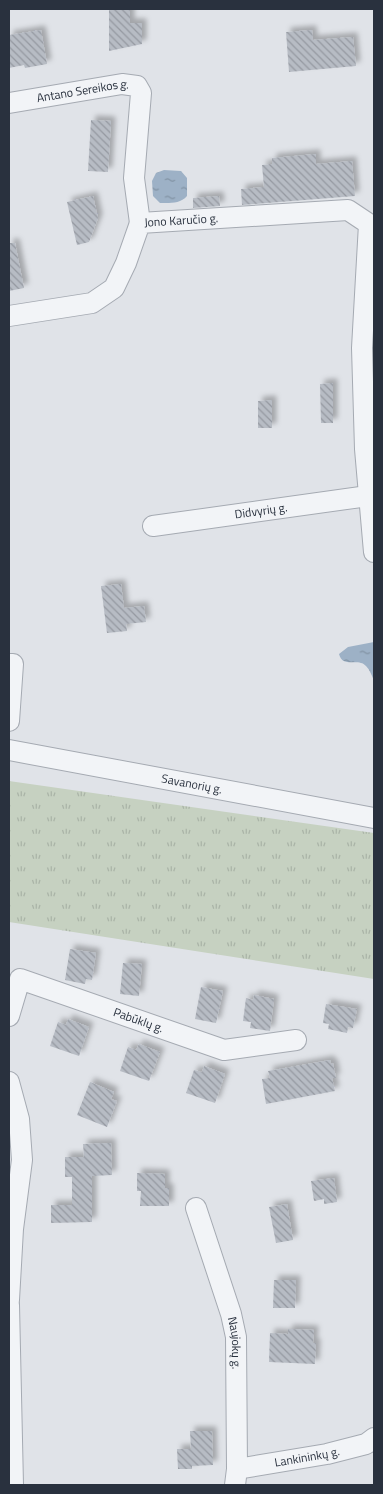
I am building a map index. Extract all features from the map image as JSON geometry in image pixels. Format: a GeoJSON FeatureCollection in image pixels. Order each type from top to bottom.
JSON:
{"type":"FeatureCollection","features":[{"type":"Feature","properties":{"kind":"street","name":"Antano Sereikos g."},"geometry":{"type":"LineString","coordinates":[[9,103],[122,84],[138,86],[141,93],[134,178],[140,223]]}},
{"type":"Feature","properties":{"kind":"street","name":"Jono Karučio g."},"geometry":{"type":"LineString","coordinates":[[9,316],[92,303],[114,288],[126,263],[140,223],[348,210],[369,224],[362,348],[364,448],[368,496]]}},
{"type":"Feature","properties":{"kind":"street","name":"Didvyrių g."},"geometry":{"type":"LineString","coordinates":[[153,526],[368,496]]}},
{"type":"Feature","properties":{"kind":"street"},"geometry":{"type":"LineString","coordinates":[[368,496],[374,552]]}},
{"type":"Feature","properties":{"kind":"street"},"geometry":{"type":"LineString","coordinates":[[9,664],[13,664],[9,721]]}},
{"type":"Feature","properties":{"kind":"street","name":"Savanorių g."},"geometry":{"type":"LineString","coordinates":[[9,750],[374,818]]}},
{"type":"Feature","properties":{"kind":"street","name":"Pabūklų g."},"geometry":{"type":"LineString","coordinates":[[9,1016],[20,979],[224,1050],[296,1040]]}},
{"type":"Feature","properties":{"kind":"street"},"geometry":{"type":"LineString","coordinates":[[9,1082],[18,1119],[22,1160],[14,1229],[9,1300]]}},
{"type":"Feature","properties":{"kind":"street","name":"Naujokų g."},"geometry":{"type":"LineString","coordinates":[[196,1208],[231,1314],[236,1337],[236,1477]]}},
{"type":"Feature","properties":{"kind":"street"},"geometry":{"type":"LineString","coordinates":[[9,1305],[13,1485]]}},
{"type":"Feature","properties":{"kind":"street","name":"Lankininkų g."},"geometry":{"type":"LineString","coordinates":[[236,1477],[371,1444]]}},
{"type":"Feature","properties":{"kind":"green space"},"geometry":{"type":"Polygon","coordinates":[[[9,781],[374,833],[374,979],[9,922],[9,781]]]}},
{"type":"Feature","properties":{"kind":"water"},"geometry":{"type":"Polygon","coordinates":[[[164,170],[181,171],[187,178],[187,196],[184,199],[160,203],[153,196],[152,181],[156,173],[164,170]]]}},
{"type":"Feature","properties":{"kind":"water"},"geometry":{"type":"Polygon","coordinates":[[[374,642],[374,681],[366,666],[359,662],[344,661],[339,654],[348,647],[374,642]]]}},
{"type":"Feature","properties":{"kind":"building"},"geometry":{"type":"Polygon","coordinates":[[[109,9],[130,9],[130,23],[142,23],[142,44],[109,51],[109,9]]]}},
{"type":"Feature","properties":{"kind":"building"},"geometry":{"type":"Polygon","coordinates":[[[41,30],[47,64],[25,68],[24,65],[9,68],[9,35],[41,30]]]}},
{"type":"Feature","properties":{"kind":"building"},"geometry":{"type":"Polygon","coordinates":[[[312,30],[313,40],[353,37],[356,66],[289,72],[286,32],[312,30]]]}},
{"type":"Feature","properties":{"kind":"building"},"geometry":{"type":"Polygon","coordinates":[[[91,120],[111,121],[108,172],[88,171],[91,120]]]}},
{"type":"Feature","properties":{"kind":"building"},"geometry":{"type":"Polygon","coordinates":[[[316,154],[316,164],[352,161],[355,196],[242,205],[241,189],[264,187],[262,165],[272,164],[272,158],[316,154]]]}},
{"type":"Feature","properties":{"kind":"building"},"geometry":{"type":"Polygon","coordinates":[[[93,196],[98,218],[89,242],[77,245],[67,202],[93,196]]]}},
{"type":"Feature","properties":{"kind":"building"},"geometry":{"type":"Polygon","coordinates":[[[219,196],[220,206],[193,208],[193,198],[219,196]]]}},
{"type":"Feature","properties":{"kind":"building"},"geometry":{"type":"Polygon","coordinates":[[[9,243],[15,243],[24,288],[9,291],[9,243]]]}},
{"type":"Feature","properties":{"kind":"building"},"geometry":{"type":"Polygon","coordinates":[[[333,383],[333,423],[321,423],[320,384],[333,383]]]}},
{"type":"Feature","properties":{"kind":"building"},"geometry":{"type":"Polygon","coordinates":[[[272,400],[272,428],[258,428],[258,401],[272,400]]]}},
{"type":"Feature","properties":{"kind":"building"},"geometry":{"type":"Polygon","coordinates":[[[121,584],[124,608],[144,606],[146,622],[126,624],[127,631],[107,633],[101,586],[121,584]]]}},
{"type":"Feature","properties":{"kind":"building"},"geometry":{"type":"Polygon","coordinates":[[[70,949],[96,953],[92,980],[86,979],[85,984],[65,980],[70,949]]]}},
{"type":"Feature","properties":{"kind":"building"},"geometry":{"type":"Polygon","coordinates":[[[123,963],[142,964],[139,996],[120,994],[123,963]]]}},
{"type":"Feature","properties":{"kind":"building"},"geometry":{"type":"Polygon","coordinates":[[[201,987],[223,991],[216,1023],[195,1019],[201,987]]]}},
{"type":"Feature","properties":{"kind":"building"},"geometry":{"type":"Polygon","coordinates":[[[254,995],[274,999],[270,1031],[250,1028],[251,1022],[243,1021],[246,998],[253,1000],[254,995]]]}},
{"type":"Feature","properties":{"kind":"building"},"geometry":{"type":"Polygon","coordinates":[[[326,1004],[357,1009],[353,1028],[348,1027],[347,1033],[328,1029],[329,1024],[323,1023],[326,1004]]]}},
{"type":"Feature","properties":{"kind":"building"},"geometry":{"type":"Polygon","coordinates":[[[68,1019],[89,1027],[79,1056],[50,1046],[58,1022],[66,1025],[68,1019]]]}},
{"type":"Feature","properties":{"kind":"building"},"geometry":{"type":"Polygon","coordinates":[[[139,1044],[160,1052],[149,1081],[120,1071],[128,1047],[136,1050],[139,1044]]]}},
{"type":"Feature","properties":{"kind":"building"},"geometry":{"type":"Polygon","coordinates":[[[330,1060],[331,1064],[333,1063],[336,1078],[332,1078],[335,1091],[266,1104],[262,1079],[270,1078],[268,1071],[330,1060]]]}},
{"type":"Feature","properties":{"kind":"building"},"geometry":{"type":"Polygon","coordinates":[[[204,1066],[225,1074],[215,1103],[186,1093],[194,1070],[202,1072],[204,1066]]]}},
{"type":"Feature","properties":{"kind":"building"},"geometry":{"type":"Polygon","coordinates":[[[90,1082],[114,1092],[111,1099],[117,1101],[107,1127],[77,1115],[90,1082]]]}},
{"type":"Feature","properties":{"kind":"building"},"geometry":{"type":"Polygon","coordinates":[[[111,1143],[112,1175],[92,1176],[92,1222],[51,1223],[51,1205],[72,1205],[72,1177],[65,1177],[65,1157],[84,1157],[83,1144],[111,1143]]]}},
{"type":"Feature","properties":{"kind":"building"},"geometry":{"type":"Polygon","coordinates":[[[137,1173],[165,1174],[165,1188],[169,1188],[169,1206],[140,1206],[141,1191],[137,1191],[137,1173]]]}},
{"type":"Feature","properties":{"kind":"building"},"geometry":{"type":"Polygon","coordinates":[[[334,1178],[337,1202],[324,1204],[324,1199],[314,1201],[311,1181],[334,1178]]]}},
{"type":"Feature","properties":{"kind":"building"},"geometry":{"type":"Polygon","coordinates":[[[287,1204],[293,1240],[276,1243],[269,1207],[287,1204]]]}},
{"type":"Feature","properties":{"kind":"building"},"geometry":{"type":"Polygon","coordinates":[[[274,1280],[296,1280],[295,1308],[273,1308],[274,1280]]]}},
{"type":"Feature","properties":{"kind":"building"},"geometry":{"type":"Polygon","coordinates":[[[288,1329],[314,1330],[313,1343],[316,1343],[315,1364],[269,1362],[270,1333],[288,1334],[288,1329]]]}},
{"type":"Feature","properties":{"kind":"building"},"geometry":{"type":"Polygon","coordinates":[[[190,1431],[212,1431],[213,1465],[192,1466],[192,1469],[178,1469],[177,1449],[191,1449],[190,1431]]]}}]}
